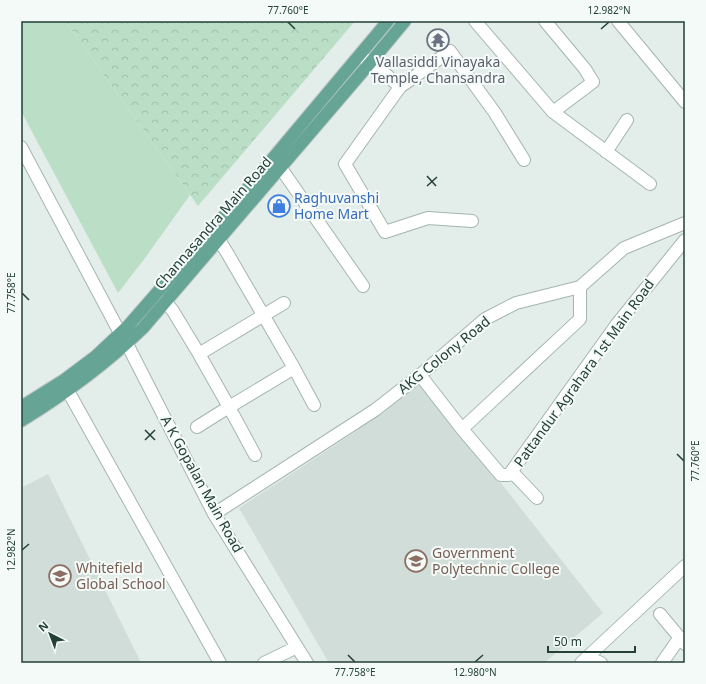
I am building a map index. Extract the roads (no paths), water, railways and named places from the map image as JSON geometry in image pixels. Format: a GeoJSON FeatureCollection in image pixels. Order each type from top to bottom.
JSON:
{"type":"FeatureCollection","features":[{"type":"Feature","properties":{"kind":"main road","name":"Channasandra Main Road"},"geometry":{"type":"LineString","coordinates":[[21,407],[64,380],[96,356],[128,326],[237,202],[388,21]]}},
{"type":"Feature","properties":{"kind":"main road","name":"Channasandra Main Road"},"geometry":{"type":"LineString","coordinates":[[21,421],[68,391],[104,364],[143,328],[405,21]]}},
{"type":"Feature","properties":{"kind":"street"},"geometry":{"type":"LineString","coordinates":[[476,21],[553,112],[650,184]]}},
{"type":"Feature","properties":{"kind":"street"},"geometry":{"type":"LineString","coordinates":[[545,21],[585,69],[593,82],[553,112]]}},
{"type":"Feature","properties":{"kind":"street"},"geometry":{"type":"LineString","coordinates":[[618,21],[685,102]]}},
{"type":"Feature","properties":{"kind":"street"},"geometry":{"type":"LineString","coordinates":[[472,221],[428,218],[385,232],[345,164],[400,88],[450,51],[495,112],[524,160]]}},
{"type":"Feature","properties":{"kind":"street"},"geometry":{"type":"LineString","coordinates":[[360,55],[381,70],[400,88]]}},
{"type":"Feature","properties":{"kind":"street"},"geometry":{"type":"LineString","coordinates":[[606,152],[627,120]]}},
{"type":"Feature","properties":{"kind":"street","name":"A K Gopalan Main Road"},"geometry":{"type":"LineString","coordinates":[[21,147],[127,344],[214,514],[307,663]]}},
{"type":"Feature","properties":{"kind":"street"},"geometry":{"type":"LineString","coordinates":[[280,167],[363,286]]}},
{"type":"Feature","properties":{"kind":"street","name":"AKG Colony Road"},"geometry":{"type":"LineString","coordinates":[[214,514],[375,410],[420,375],[485,319],[516,303],[580,287],[624,248],[685,223]]}},
{"type":"Feature","properties":{"kind":"street"},"geometry":{"type":"LineString","coordinates":[[219,240],[314,404]]}},
{"type":"Feature","properties":{"kind":"street","name":"Pattandur Agrahara 1st Main Road"},"geometry":{"type":"LineString","coordinates":[[420,375],[462,429],[501,475],[509,475],[617,324],[685,240]]}},
{"type":"Feature","properties":{"kind":"street"},"geometry":{"type":"LineString","coordinates":[[462,429],[580,319],[580,287]]}},
{"type":"Feature","properties":{"kind":"street"},"geometry":{"type":"LineString","coordinates":[[166,301],[199,354],[256,455]]}},
{"type":"Feature","properties":{"kind":"street"},"geometry":{"type":"LineString","coordinates":[[199,354],[284,303]]}},
{"type":"Feature","properties":{"kind":"street"},"geometry":{"type":"LineString","coordinates":[[197,427],[294,368]]}},
{"type":"Feature","properties":{"kind":"street"},"geometry":{"type":"LineString","coordinates":[[68,391],[220,663]]}},
{"type":"Feature","properties":{"kind":"street"},"geometry":{"type":"LineString","coordinates":[[512,472],[537,498]]}},
{"type":"Feature","properties":{"kind":"street"},"geometry":{"type":"LineString","coordinates":[[584,660],[685,566]]}},
{"type":"Feature","properties":{"kind":"street"},"geometry":{"type":"LineString","coordinates":[[660,614],[682,640],[662,663]]}},
{"type":"Feature","properties":{"kind":"street"},"geometry":{"type":"LineString","coordinates":[[264,663],[297,647]]}},
{"type":"Feature","properties":{"kind":"street"},"geometry":{"type":"LineString","coordinates":[[584,660],[601,663]]}},
{"type":"Feature","properties":{"kind":"place","name":"Vallasiddi Vinayaka Temple, Chansandra"},"geometry":{"type":"Point","coordinates":[438,40]}},
{"type":"Feature","properties":{"kind":"place","name":"Raghuvanshi Home Mart"},"geometry":{"type":"Point","coordinates":[279,206]}},
{"type":"Feature","properties":{"kind":"place","name":"Government Polytechnic College"},"geometry":{"type":"Point","coordinates":[416,561]}},
{"type":"Feature","properties":{"kind":"place","name":"Whitefield Global School"},"geometry":{"type":"Point","coordinates":[60,576]}}]}
